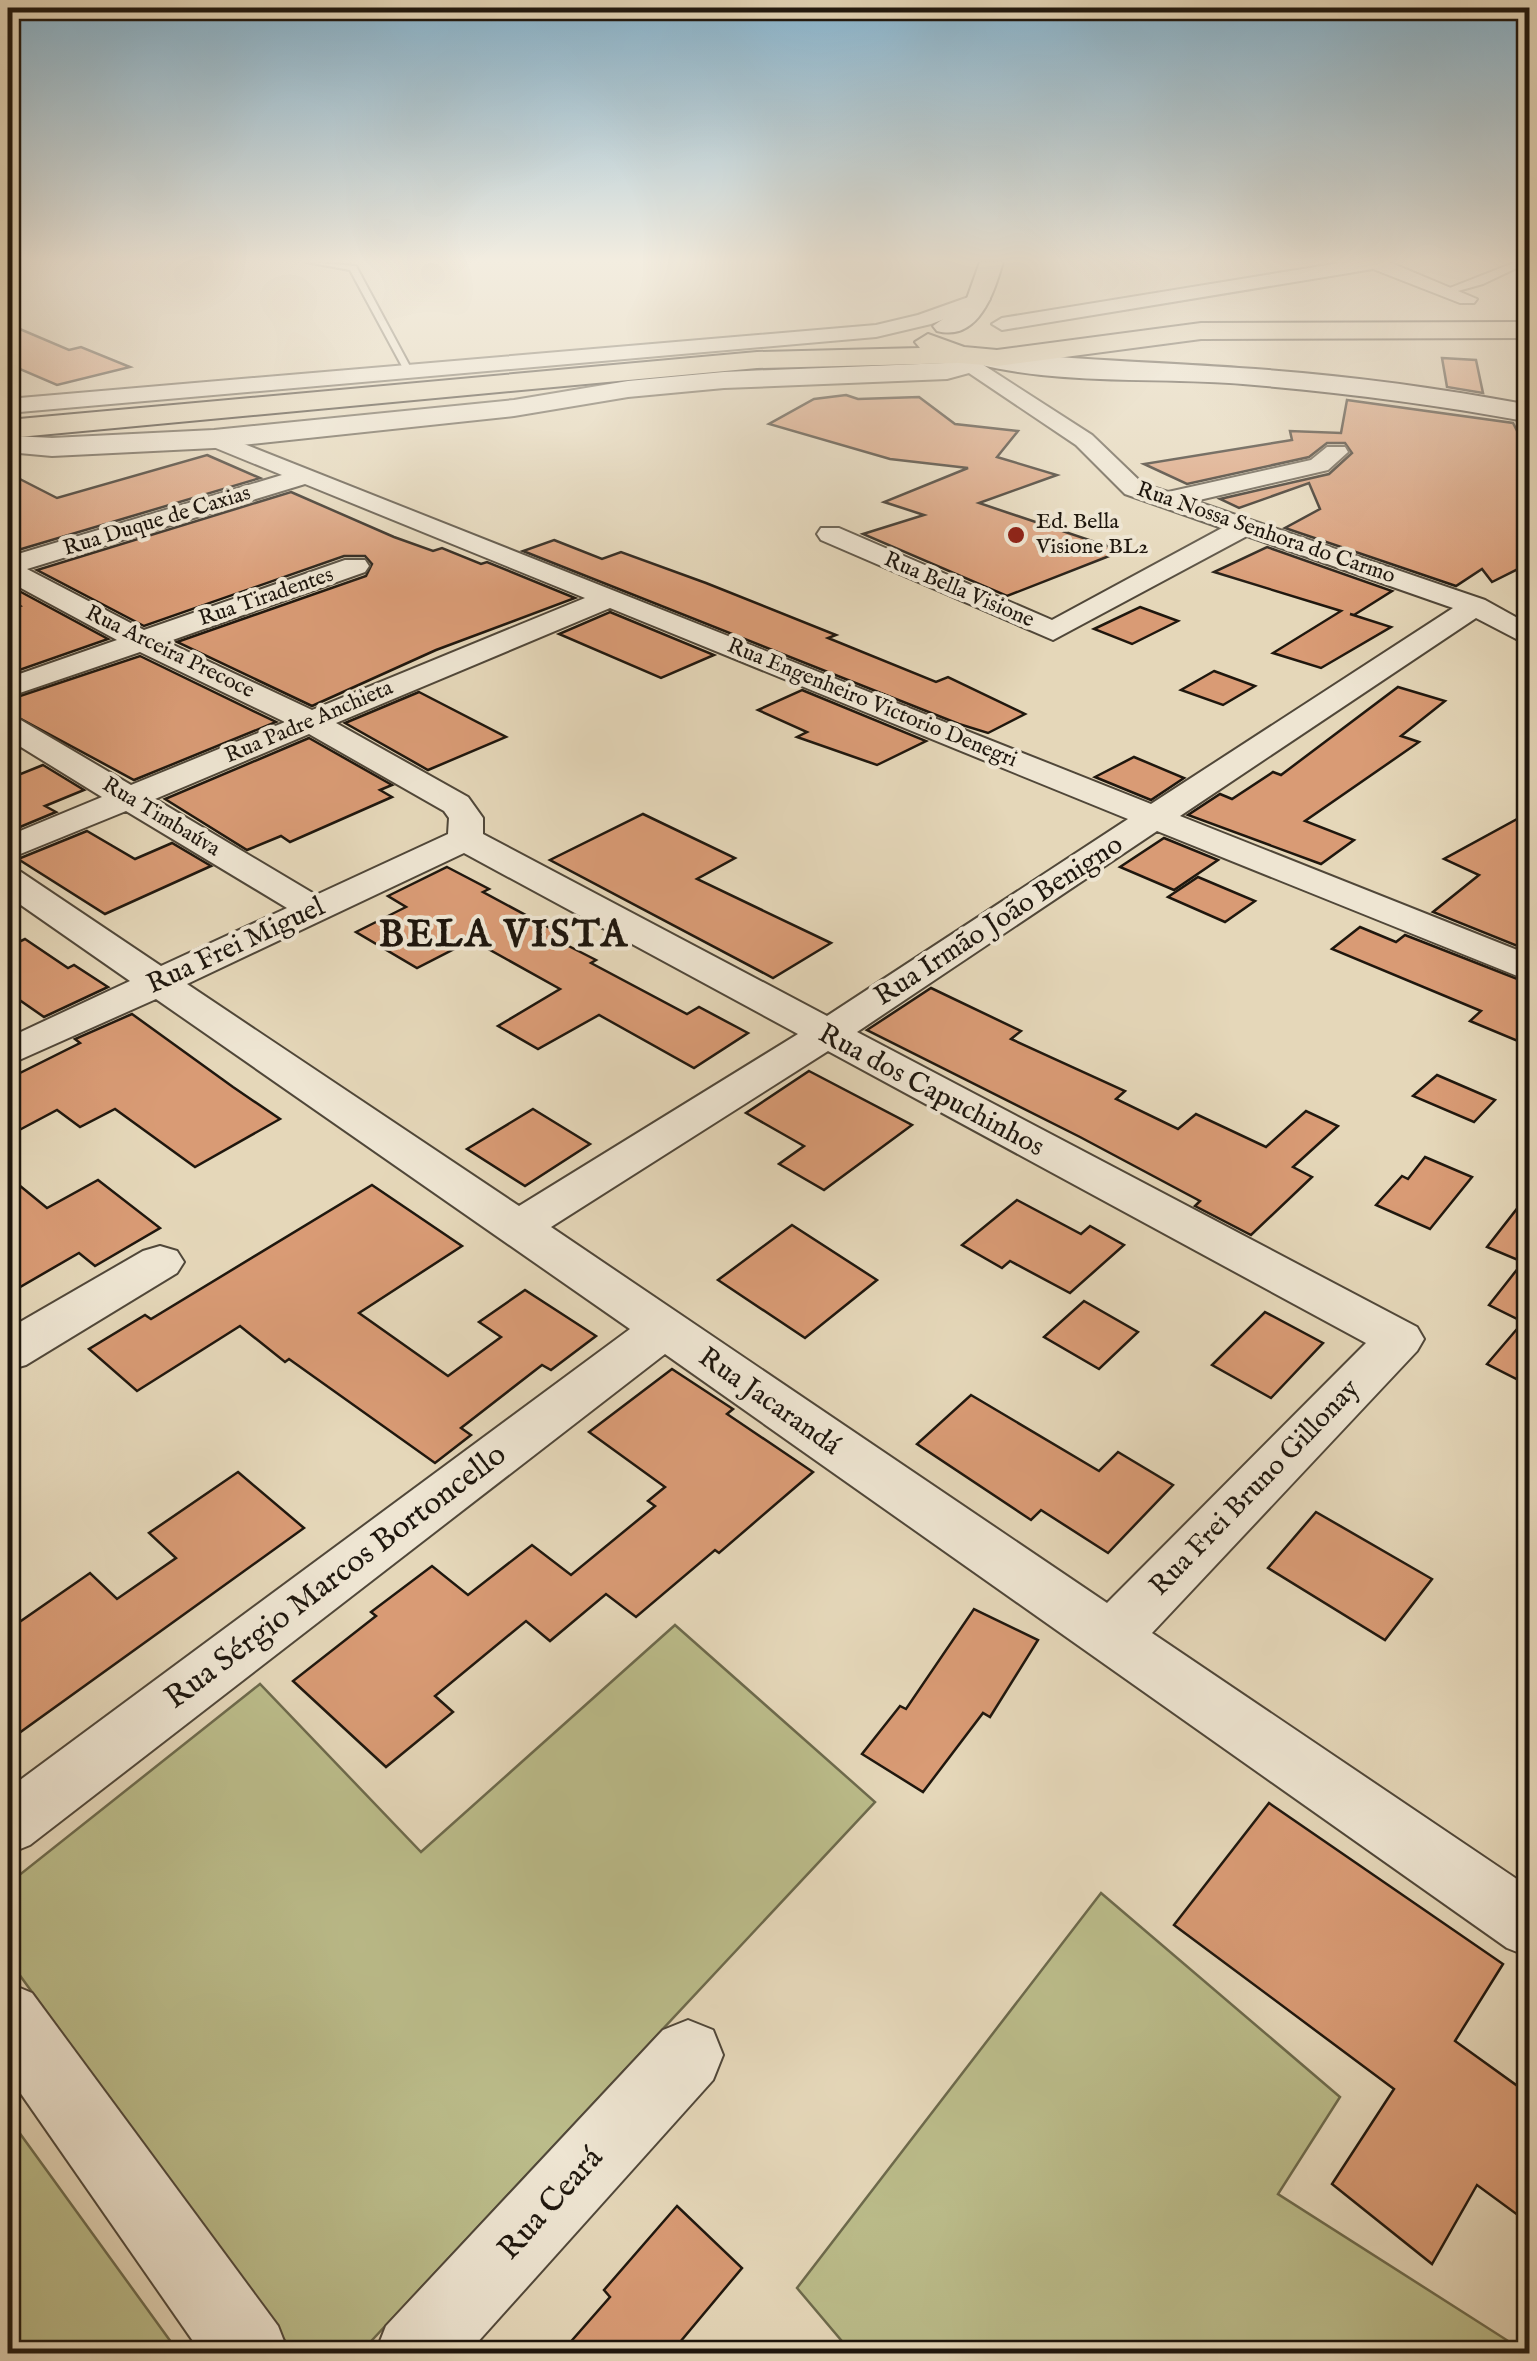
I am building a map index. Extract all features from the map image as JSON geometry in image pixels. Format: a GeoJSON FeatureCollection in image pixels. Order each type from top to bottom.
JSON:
{"type":"FeatureCollection","features":[{"type":"Feature","properties":{"kind":"highway"},"geometry":{"type":"LineString","coordinates":[[16,437],[640,372]]}},
{"type":"Feature","properties":{"kind":"street"},"geometry":{"type":"LineString","coordinates":[[8,406],[386,372]]}},
{"type":"Feature","properties":{"kind":"street"},"geometry":{"type":"LineString","coordinates":[[16,437],[52,447],[214,439],[514,408],[648,387],[918,372]]}},
{"type":"Feature","properties":{"kind":"street","name":"Rua Nossa Senhora do Carmo"},"geometry":{"type":"LineString","coordinates":[[991,372],[1084,440],[1121,480],[1164,500],[1475,606],[1530,637]]}},
{"type":"Feature","properties":{"kind":"street"},"geometry":{"type":"LineString","coordinates":[[1165,372],[1263,378],[1456,400],[1530,414]]}},
{"type":"Feature","properties":{"kind":"street"},"geometry":{"type":"LineString","coordinates":[[8,406],[26,411],[36,419],[16,437]]}},
{"type":"Feature","properties":{"kind":"street","name":"Rua Engenheiro Victorio Denegri"},"geometry":{"type":"LineString","coordinates":[[214,439],[1530,969]]}},
{"type":"Feature","properties":{"kind":"street"},"geometry":{"type":"LineString","coordinates":[[1164,500],[1319,465],[1336,452]]}},
{"type":"Feature","properties":{"kind":"street","name":"Rua Duque de Caxias"},"geometry":{"type":"LineString","coordinates":[[8,568],[306,476]]}},
{"type":"Feature","properties":{"kind":"street","name":"Rua Bella Visione"},"geometry":{"type":"LineString","coordinates":[[830,534],[1053,631],[1246,526]]}},
{"type":"Feature","properties":{"kind":"street","name":"Rua Tiradentes"},"geometry":{"type":"LineString","coordinates":[[8,688],[355,566]]}},
{"type":"Feature","properties":{"kind":"street","name":"Rua Arceira Precoce"},"geometry":{"type":"LineString","coordinates":[[8,568],[142,641],[309,721],[456,804],[466,818],[464,839]]}},
{"type":"Feature","properties":{"kind":"street","name":"Rua Padre Anchieta"},"geometry":{"type":"LineString","coordinates":[[8,848],[610,598]]}},
{"type":"Feature","properties":{"kind":"street","name":"Rua Irmão João Benigno"},"geometry":{"type":"LineString","coordinates":[[518,1227],[826,1035],[1475,606]]}},
{"type":"Feature","properties":{"kind":"street","name":"Rua Timbaúva"},"geometry":{"type":"LineString","coordinates":[[8,726],[314,909]]}},
{"type":"Feature","properties":{"kind":"street","name":"Rua Frei Miguel"},"geometry":{"type":"LineString","coordinates":[[8,1053],[464,839]]}},
{"type":"Feature","properties":{"kind":"street","name":"Rua dos Capuchinhos"},"geometry":{"type":"LineString","coordinates":[[464,839],[1399,1339]]}},
{"type":"Feature","properties":{"kind":"street","name":"Rua Jacarandá"},"geometry":{"type":"LineString","coordinates":[[8,880],[1530,1926]]}},
{"type":"Feature","properties":{"kind":"street"},"geometry":{"type":"LineString","coordinates":[[8,1352],[160,1262]]}},
{"type":"Feature","properties":{"kind":"street","name":"Rua Sérgio Marcos Bortoncello"},"geometry":{"type":"LineString","coordinates":[[8,1825],[664,1329]]}},
{"type":"Feature","properties":{"kind":"street","name":"Rua Frei Bruno Gillonay"},"geometry":{"type":"LineString","coordinates":[[1110,1637],[1399,1339]]}},
{"type":"Feature","properties":{"kind":"street"},"geometry":{"type":"LineString","coordinates":[[8,2017],[250,2354]]}},
{"type":"Feature","properties":{"kind":"street","name":"Rua Ceará"},"geometry":{"type":"LineString","coordinates":[[414,2354],[688,2055]]}},
{"type":"Feature","properties":{"kind":"green space"},"geometry":{"type":"Polygon","coordinates":[[[675,1625],[875,1802],[360,2353],[294,2353],[8,1959],[8,1884],[260,1684],[421,1852],[675,1625]]]}},
{"type":"Feature","properties":{"kind":"green space"},"geometry":{"type":"Polygon","coordinates":[[[1101,1893],[1340,2097],[1278,2194],[1527,2353],[852,2353],[797,2288],[1101,1893]]]}},
{"type":"Feature","properties":{"kind":"green space"},"geometry":{"type":"Polygon","coordinates":[[[8,2117],[179,2353],[8,2353],[8,2117]]]}},
{"type":"Feature","properties":{"kind":"building"},"geometry":{"type":"Polygon","coordinates":[[[27,372],[109,372],[57,385],[27,372]]]}},
{"type":"Feature","properties":{"kind":"building"},"geometry":{"type":"Polygon","coordinates":[[[1444,372],[1479,372],[1483,393],[1447,387],[1444,372]]]}},
{"type":"Feature","properties":{"kind":"building"},"geometry":{"type":"Polygon","coordinates":[[[846,395],[858,399],[919,397],[955,424],[1018,431],[997,457],[1057,475],[979,503],[1122,551],[1007,596],[863,534],[924,515],[884,502],[968,468],[890,459],[769,424],[814,399],[846,395]]]}},
{"type":"Feature","properties":{"kind":"building"},"geometry":{"type":"Polygon","coordinates":[[[1347,400],[1513,423],[1530,456],[1530,478],[1524,491],[1530,498],[1530,563],[1492,582],[1482,569],[1456,586],[1285,528],[1320,509],[1309,483],[1239,508],[1220,499],[1329,474],[1352,453],[1345,443],[1327,443],[1309,457],[1187,484],[1144,464],[1292,440],[1290,431],[1341,433],[1347,400]]]}},
{"type":"Feature","properties":{"kind":"building"},"geometry":{"type":"Polygon","coordinates":[[[207,455],[260,478],[8,553],[8,473],[57,498],[207,455]]]}},
{"type":"Feature","properties":{"kind":"building"},"geometry":{"type":"Polygon","coordinates":[[[291,492],[394,537],[433,551],[442,548],[481,564],[487,562],[575,598],[436,650],[312,706],[177,642],[366,576],[372,564],[365,556],[344,556],[144,626],[37,570],[291,492]]]}},
{"type":"Feature","properties":{"kind":"building"},"geometry":{"type":"Polygon","coordinates":[[[554,540],[602,559],[621,552],[706,583],[836,635],[828,638],[936,682],[948,677],[1025,714],[988,733],[959,724],[523,551],[554,540]]]}},
{"type":"Feature","properties":{"kind":"building"},"geometry":{"type":"Polygon","coordinates":[[[1267,547],[1392,591],[1350,614],[1391,627],[1321,668],[1273,653],[1341,611],[1214,572],[1267,547]]]}},
{"type":"Feature","properties":{"kind":"building"},"geometry":{"type":"Polygon","coordinates":[[[8,585],[108,639],[8,674],[8,610],[20,606],[8,599],[8,585]]]}},
{"type":"Feature","properties":{"kind":"building"},"geometry":{"type":"Polygon","coordinates":[[[1140,607],[1178,621],[1132,644],[1094,629],[1140,607]]]}},
{"type":"Feature","properties":{"kind":"building"},"geometry":{"type":"Polygon","coordinates":[[[610,612],[714,655],[661,678],[559,634],[610,612]]]}},
{"type":"Feature","properties":{"kind":"building"},"geometry":{"type":"Polygon","coordinates":[[[140,656],[276,722],[134,780],[8,712],[8,700],[140,656]]]}},
{"type":"Feature","properties":{"kind":"building"},"geometry":{"type":"Polygon","coordinates":[[[1214,671],[1255,686],[1223,705],[1181,690],[1214,671]]]}},
{"type":"Feature","properties":{"kind":"building"},"geometry":{"type":"Polygon","coordinates":[[[1398,687],[1445,701],[1401,736],[1419,742],[1305,821],[1354,840],[1321,864],[1188,815],[1220,794],[1232,799],[1273,772],[1281,775],[1398,687]]]}},
{"type":"Feature","properties":{"kind":"building"},"geometry":{"type":"Polygon","coordinates":[[[802,690],[926,741],[877,765],[797,737],[807,732],[758,710],[802,690]]]}},
{"type":"Feature","properties":{"kind":"building"},"geometry":{"type":"Polygon","coordinates":[[[419,692],[506,737],[428,770],[345,723],[419,692]]]}},
{"type":"Feature","properties":{"kind":"building"},"geometry":{"type":"Polygon","coordinates":[[[309,738],[392,785],[380,790],[392,797],[290,842],[281,836],[247,850],[165,799],[309,738]]]}},
{"type":"Feature","properties":{"kind":"building"},"geometry":{"type":"Polygon","coordinates":[[[1134,757],[1184,778],[1151,800],[1095,777],[1134,757]]]}},
{"type":"Feature","properties":{"kind":"building"},"geometry":{"type":"Polygon","coordinates":[[[43,765],[84,790],[45,806],[56,812],[8,832],[8,779],[43,765]]]}},
{"type":"Feature","properties":{"kind":"building"},"geometry":{"type":"Polygon","coordinates":[[[1530,812],[1530,951],[1433,912],[1479,875],[1444,859],[1530,812]]]}},
{"type":"Feature","properties":{"kind":"building"},"geometry":{"type":"Polygon","coordinates":[[[643,814],[735,858],[697,879],[831,943],[773,978],[550,860],[643,814]]]}},
{"type":"Feature","properties":{"kind":"building"},"geometry":{"type":"Polygon","coordinates":[[[87,831],[135,859],[172,843],[211,866],[105,914],[18,859],[87,831]]]}},
{"type":"Feature","properties":{"kind":"building"},"geometry":{"type":"Polygon","coordinates":[[[1164,838],[1218,860],[1174,890],[1120,867],[1164,838]]]}},
{"type":"Feature","properties":{"kind":"building"},"geometry":{"type":"Polygon","coordinates":[[[447,867],[489,889],[483,892],[559,933],[551,937],[596,960],[591,963],[687,1014],[699,1007],[748,1033],[694,1068],[599,1015],[538,1049],[498,1026],[560,989],[472,940],[417,968],[356,932],[406,907],[388,896],[447,867]]]}},
{"type":"Feature","properties":{"kind":"building"},"geometry":{"type":"Polygon","coordinates":[[[1198,877],[1255,901],[1225,922],[1168,897],[1198,877]]]}},
{"type":"Feature","properties":{"kind":"building"},"geometry":{"type":"Polygon","coordinates":[[[1360,927],[1396,942],[1405,935],[1530,984],[1530,1046],[1470,1021],[1481,1011],[1332,949],[1360,927]]]}},
{"type":"Feature","properties":{"kind":"building"},"geometry":{"type":"Polygon","coordinates":[[[25,939],[68,968],[74,965],[108,987],[44,1017],[8,992],[8,947],[25,939]]]}},
{"type":"Feature","properties":{"kind":"building"},"geometry":{"type":"Polygon","coordinates":[[[931,988],[1021,1031],[1011,1039],[1125,1091],[1116,1099],[1178,1129],[1196,1114],[1266,1147],[1306,1111],[1338,1126],[1293,1167],[1312,1177],[1251,1235],[1195,1206],[1200,1201],[867,1030],[931,988]]]}},
{"type":"Feature","properties":{"kind":"building"},"geometry":{"type":"Polygon","coordinates":[[[132,1014],[280,1119],[195,1167],[115,1109],[80,1127],[57,1110],[8,1136],[8,1079],[80,1043],[75,1039],[132,1014]]]}},
{"type":"Feature","properties":{"kind":"building"},"geometry":{"type":"Polygon","coordinates":[[[809,1071],[912,1125],[824,1190],[779,1164],[804,1146],[746,1113],[809,1071]]]}},
{"type":"Feature","properties":{"kind":"building"},"geometry":{"type":"Polygon","coordinates":[[[1437,1075],[1495,1100],[1474,1122],[1413,1096],[1437,1075]]]}},
{"type":"Feature","properties":{"kind":"building"},"geometry":{"type":"Polygon","coordinates":[[[533,1109],[590,1144],[525,1186],[467,1149],[533,1109]]]}},
{"type":"Feature","properties":{"kind":"building"},"geometry":{"type":"Polygon","coordinates":[[[1425,1157],[1472,1177],[1430,1229],[1376,1205],[1402,1176],[1408,1179],[1425,1157]]]}},
{"type":"Feature","properties":{"kind":"building"},"geometry":{"type":"Polygon","coordinates":[[[8,1176],[47,1208],[98,1180],[160,1228],[95,1266],[79,1253],[8,1294],[8,1176]]]}},
{"type":"Feature","properties":{"kind":"building"},"geometry":{"type":"Polygon","coordinates":[[[372,1185],[462,1246],[359,1313],[448,1376],[501,1337],[479,1322],[525,1290],[596,1336],[551,1370],[542,1365],[461,1428],[471,1435],[435,1463],[289,1359],[285,1362],[240,1326],[137,1391],[89,1349],[145,1315],[151,1319],[372,1185]]]}},
{"type":"Feature","properties":{"kind":"building"},"geometry":{"type":"Polygon","coordinates":[[[1530,1192],[1530,1386],[1487,1364],[1523,1322],[1489,1305],[1523,1262],[1487,1247],[1530,1192]]]}},
{"type":"Feature","properties":{"kind":"building"},"geometry":{"type":"Polygon","coordinates":[[[1017,1200],[1081,1234],[1090,1226],[1124,1245],[1070,1293],[1010,1261],[1002,1268],[962,1245],[1017,1200]]]}},
{"type":"Feature","properties":{"kind":"building"},"geometry":{"type":"Polygon","coordinates":[[[792,1225],[877,1280],[805,1338],[718,1280],[792,1225]]]}},
{"type":"Feature","properties":{"kind":"building"},"geometry":{"type":"Polygon","coordinates":[[[1084,1301],[1138,1332],[1099,1369],[1044,1337],[1084,1301]]]}},
{"type":"Feature","properties":{"kind":"building"},"geometry":{"type":"Polygon","coordinates":[[[1265,1312],[1323,1343],[1271,1398],[1212,1365],[1265,1312]]]}},
{"type":"Feature","properties":{"kind":"building"},"geometry":{"type":"Polygon","coordinates":[[[672,1369],[733,1409],[727,1414],[813,1472],[719,1553],[715,1550],[636,1617],[606,1594],[550,1641],[526,1621],[435,1696],[453,1712],[386,1767],[293,1681],[376,1616],[371,1612],[432,1566],[468,1595],[532,1545],[571,1575],[655,1506],[648,1501],[665,1487],[589,1432],[672,1369]]]}},
{"type":"Feature","properties":{"kind":"building"},"geometry":{"type":"Polygon","coordinates":[[[971,1395],[1099,1471],[1118,1452],[1173,1485],[1108,1553],[1041,1510],[1031,1520],[917,1444],[971,1395]]]}},
{"type":"Feature","properties":{"kind":"building"},"geometry":{"type":"Polygon","coordinates":[[[238,1472],[304,1528],[8,1741],[8,1630],[90,1573],[117,1599],[176,1558],[149,1533],[238,1472]]]}},
{"type":"Feature","properties":{"kind":"building"},"geometry":{"type":"Polygon","coordinates":[[[1316,1512],[1432,1579],[1385,1640],[1268,1568],[1316,1512]]]}},
{"type":"Feature","properties":{"kind":"building"},"geometry":{"type":"Polygon","coordinates":[[[974,1609],[1038,1640],[990,1717],[983,1713],[923,1792],[862,1754],[900,1706],[906,1709],[974,1609]]]}},
{"type":"Feature","properties":{"kind":"building"},"geometry":{"type":"Polygon","coordinates":[[[1269,1803],[1503,1964],[1455,2041],[1530,2095],[1530,2224],[1477,2185],[1432,2264],[1332,2184],[1394,2089],[1174,1925],[1269,1803]]]}},
{"type":"Feature","properties":{"kind":"building"},"geometry":{"type":"Polygon","coordinates":[[[677,2206],[742,2268],[670,2354],[560,2354],[610,2297],[604,2290],[677,2206]]]}},
{"type":"Feature","properties":{"kind":"place","name":"Ed. Bella Visione BL2"},"geometry":{"type":"Point","coordinates":[1016,535]}},
{"type":"Feature","properties":{"kind":"district","name":"BELA VISTA"},"geometry":{"type":"Point","coordinates":[504,936]}}]}
